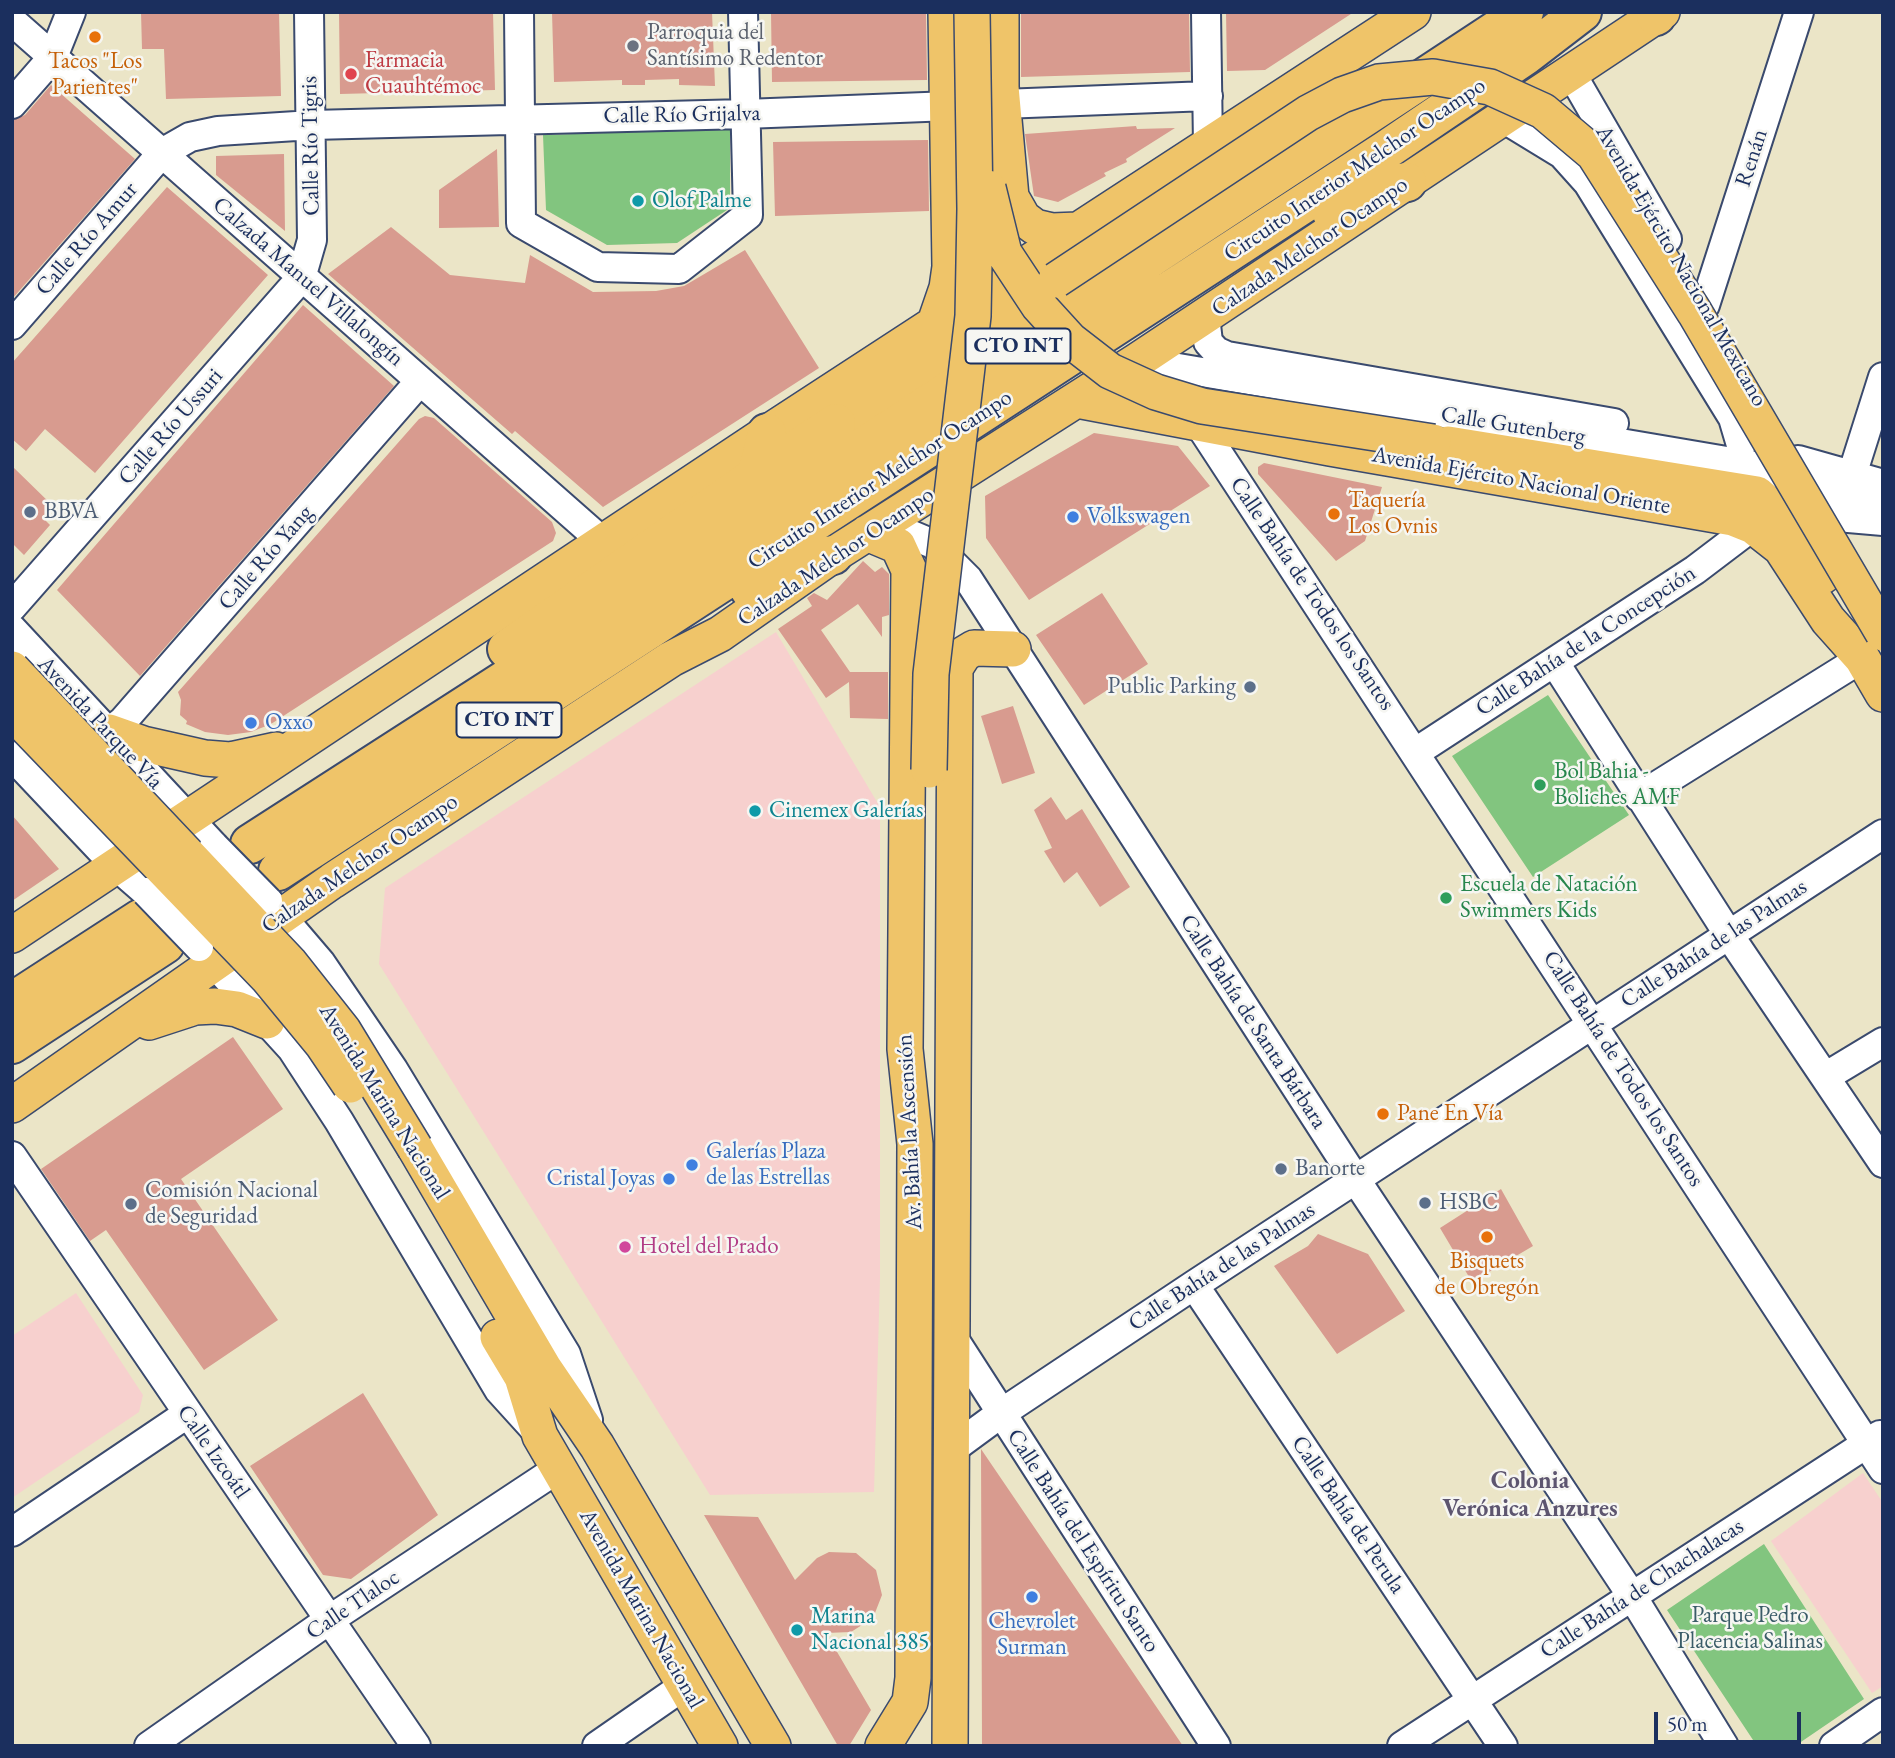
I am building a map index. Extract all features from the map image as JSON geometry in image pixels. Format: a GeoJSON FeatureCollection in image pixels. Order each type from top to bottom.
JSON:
{"type":"FeatureCollection","features":[{"type":"Feature","properties":{"kind":"highway","name":"Circuito Interior Melchor Ocampo"},"geometry":{"type":"LineString","coordinates":[[271,900],[348,803],[444,718],[693,559],[1524,12]]}},
{"type":"Feature","properties":{"kind":"highway","name":"Circuito Interior Melchor Ocampo"},"geometry":{"type":"LineString","coordinates":[[232,845],[348,803],[660,622],[1169,293],[1526,55],[1582,12]]}},
{"type":"Feature","properties":{"kind":"highway"},"geometry":{"type":"LineString","coordinates":[[1169,293],[1225,280],[1370,189],[1407,183]]}},
{"type":"Feature","properties":{"kind":"highway"},"geometry":{"type":"LineString","coordinates":[[348,803],[361,751],[836,423]]}},
{"type":"Feature","properties":{"kind":"highway"},"geometry":{"type":"LineString","coordinates":[[757,475],[774,428]]}},
{"type":"Feature","properties":{"kind":"highway"},"geometry":{"type":"LineString","coordinates":[[660,622],[729,602],[791,568],[833,555]]}},
{"type":"Feature","properties":{"kind":"highway","name":"CTO INT"},"geometry":{"type":"LineString","coordinates":[[12,1002],[171,924]]}},
{"type":"Feature","properties":{"kind":"highway","name":"CTO INT"},"geometry":{"type":"LineString","coordinates":[[12,1044],[171,924]]}},
{"type":"Feature","properties":{"kind":"main road"},"geometry":{"type":"LineString","coordinates":[[935,323],[950,275],[946,12]]}},
{"type":"Feature","properties":{"kind":"main road"},"geometry":{"type":"LineString","coordinates":[[915,1144],[930,1056],[931,674],[973,316],[972,12]]}},
{"type":"Feature","properties":{"kind":"main road"},"geometry":{"type":"LineString","coordinates":[[1000,12],[1007,179],[1016,209],[1027,222],[1041,229],[1078,230]]}},
{"type":"Feature","properties":{"kind":"main road","name":"CTO INT"},"geometry":{"type":"LineString","coordinates":[[12,935],[774,428],[1413,12]]}},
{"type":"Feature","properties":{"kind":"main road","name":"Calzada Melchor Ocampo"},"geometry":{"type":"LineString","coordinates":[[12,1105],[107,1039],[171,924],[271,900],[671,659],[720,634],[833,555],[1077,400],[1659,14]]}},
{"type":"Feature","properties":{"kind":"main road"},"geometry":{"type":"LineString","coordinates":[[774,428],[836,423],[1308,113],[1342,95],[1379,82],[1433,77],[1490,87],[1543,111],[1594,154],[1695,313],[1872,646]]}},
{"type":"Feature","properties":{"kind":"main road"},"geometry":{"type":"LineString","coordinates":[[948,98],[985,93],[1002,96]]}},
{"type":"Feature","properties":{"kind":"main road"},"geometry":{"type":"LineString","coordinates":[[974,138],[1004,253],[1039,306],[1070,340],[1110,371],[1156,392],[1202,406],[1433,442],[1755,510]]}},
{"type":"Feature","properties":{"kind":"main road","name":"Avenida Ejército Nacional Oriente"},"geometry":{"type":"LineString","coordinates":[[1077,400],[1330,448],[1733,518],[1755,510],[1828,620],[1872,646],[1883,694]]}},
{"type":"Feature","properties":{"kind":"main road","name":"Av. Bahía la Ascensión"},"geometry":{"type":"LineString","coordinates":[[875,528],[898,546],[909,570],[905,1049],[915,1144],[913,1678],[910,1702],[883,1746]]}},
{"type":"Feature","properties":{"kind":"main road","name":"Av. Bahía la Ascensión"},"geometry":{"type":"LineString","coordinates":[[950,1746],[955,668],[964,654],[974,648],[1013,649]]}},
{"type":"Feature","properties":{"kind":"main road","name":"Avenida Marina Nacional"},"geometry":{"type":"LineString","coordinates":[[29,667],[290,963],[342,1030],[522,1377],[540,1436],[720,1746]]}},
{"type":"Feature","properties":{"kind":"main road","name":"Avenida Marina Nacional"},"geometry":{"type":"LineString","coordinates":[[12,712],[267,977],[323,1045],[405,1153],[597,1446],[772,1746]]}},
{"type":"Feature","properties":{"kind":"main road"},"geometry":{"type":"LineString","coordinates":[[109,732],[180,753],[230,760],[296,745]]}},
{"type":"Feature","properties":{"kind":"main road"},"geometry":{"type":"LineString","coordinates":[[115,865],[171,924],[271,900]]}},
{"type":"Feature","properties":{"kind":"main road"},"geometry":{"type":"LineString","coordinates":[[107,1039],[195,1007],[237,1009],[267,1021]]}},
{"type":"Feature","properties":{"kind":"main road"},"geometry":{"type":"LineString","coordinates":[[913,1678],[950,1681]]}},
{"type":"Feature","properties":{"kind":"street"},"geometry":{"type":"LineString","coordinates":[[12,104],[53,57],[71,12]]}},
{"type":"Feature","properties":{"kind":"street","name":"Calle Río Tigris"},"geometry":{"type":"LineString","coordinates":[[301,278],[312,240],[309,12]]}},
{"type":"Feature","properties":{"kind":"street"},"geometry":{"type":"LineString","coordinates":[[519,12],[521,223],[598,267],[679,269],[748,215],[743,12]]}},
{"type":"Feature","properties":{"kind":"street"},"geometry":{"type":"LineString","coordinates":[[1206,12],[1208,145]]}},
{"type":"Feature","properties":{"kind":"street","name":"Renán"},"geometry":{"type":"LineString","coordinates":[[1705,305],[1799,12]]}},
{"type":"Feature","properties":{"kind":"street","name":"Calzada Manuel Villalongín"},"geometry":{"type":"LineString","coordinates":[[12,21],[603,542]]}},
{"type":"Feature","properties":{"kind":"street","name":"Avenida Ejército Nacional Mexicano"},"geometry":{"type":"LineString","coordinates":[[1571,73],[1791,458]]}},
{"type":"Feature","properties":{"kind":"street"},"geometry":{"type":"LineString","coordinates":[[1002,96],[1208,96]]}},
{"type":"Feature","properties":{"kind":"street","name":"Calle Río Grijalva"},"geometry":{"type":"LineString","coordinates":[[162,153],[190,137],[218,131],[312,125],[745,114],[948,98]]}},
{"type":"Feature","properties":{"kind":"street"},"geometry":{"type":"LineString","coordinates":[[1503,118],[1562,154],[1588,183],[1733,418],[1741,444]]}},
{"type":"Feature","properties":{"kind":"street","name":"Calle Río Amur"},"geometry":{"type":"LineString","coordinates":[[12,325],[162,153]]}},
{"type":"Feature","properties":{"kind":"street","name":"Calle Río Ussuri"},"geometry":{"type":"LineString","coordinates":[[12,607],[301,278]]}},
{"type":"Feature","properties":{"kind":"street","name":"Calle Gutenberg"},"geometry":{"type":"LineString","coordinates":[[1205,316],[1208,342],[1221,354],[1338,386],[1750,465],[1828,488],[1883,514]]}},
{"type":"Feature","properties":{"kind":"street","name":"Calle Gutenberg"},"geometry":{"type":"LineString","coordinates":[[1136,361],[1338,386],[1741,444],[1883,484]]}},
{"type":"Feature","properties":{"kind":"street"},"geometry":{"type":"LineString","coordinates":[[1852,475],[1883,377]]}},
{"type":"Feature","properties":{"kind":"street","name":"Calle Río Yang"},"geometry":{"type":"LineString","coordinates":[[109,732],[420,381]]}},
{"type":"Feature","properties":{"kind":"street"},"geometry":{"type":"LineString","coordinates":[[1330,448],[1338,386]]}},
{"type":"Feature","properties":{"kind":"street","name":"Calle Bahía de Todos los Santos"},"geometry":{"type":"LineString","coordinates":[[1199,424],[1593,1023],[1875,1438],[1883,1469]]}},
{"type":"Feature","properties":{"kind":"street"},"geometry":{"type":"LineString","coordinates":[[968,579],[961,542],[970,469]]}},
{"type":"Feature","properties":{"kind":"street"},"geometry":{"type":"LineString","coordinates":[[1755,510],[1883,522]]}},
{"type":"Feature","properties":{"kind":"street","name":"Calle Bahía de la Concepción"},"geometry":{"type":"LineString","coordinates":[[1416,752],[1695,570],[1755,510]]}},
{"type":"Feature","properties":{"kind":"street"},"geometry":{"type":"LineString","coordinates":[[875,528],[933,544],[968,579]]}},
{"type":"Feature","properties":{"kind":"street","name":"Calle Bahía de Santa Bárbara"},"geometry":{"type":"LineString","coordinates":[[968,579],[1356,1180],[1632,1596],[1724,1746]]}},
{"type":"Feature","properties":{"kind":"street","name":"Avenida Parque Vía"},"geometry":{"type":"LineString","coordinates":[[12,629],[29,667],[82,703],[187,818]]}},
{"type":"Feature","properties":{"kind":"street"},"geometry":{"type":"LineString","coordinates":[[1639,797],[1872,646]]}},
{"type":"Feature","properties":{"kind":"street"},"geometry":{"type":"LineString","coordinates":[[12,659],[29,667]]}},
{"type":"Feature","properties":{"kind":"street"},"geometry":{"type":"LineString","coordinates":[[1555,663],[1729,935],[1883,1163]]}},
{"type":"Feature","properties":{"kind":"street"},"geometry":{"type":"LineString","coordinates":[[82,703],[16,760],[115,865]]}},
{"type":"Feature","properties":{"kind":"street"},"geometry":{"type":"LineString","coordinates":[[77,824],[93,829],[108,829],[133,815],[141,802],[145,770]]}},
{"type":"Feature","properties":{"kind":"street","name":"Avenida Marina Nacional"},"geometry":{"type":"LineString","coordinates":[[187,818],[232,845],[353,1007],[566,1354],[597,1446]]}},
{"type":"Feature","properties":{"kind":"street","name":"Calle Bahía de las Palmas"},"geometry":{"type":"LineString","coordinates":[[951,1450],[1000,1413],[1194,1284],[1883,834]]}},
{"type":"Feature","properties":{"kind":"street","name":"Avenida Marina Nacional"},"geometry":{"type":"LineString","coordinates":[[171,924],[267,1021],[313,1079],[499,1390],[540,1436]]}},
{"type":"Feature","properties":{"kind":"street"},"geometry":{"type":"LineString","coordinates":[[1825,1077],[1883,1042]]}},
{"type":"Feature","properties":{"kind":"street","name":"Calle Izcoátl"},"geometry":{"type":"LineString","coordinates":[[12,1156],[416,1746]]}},
{"type":"Feature","properties":{"kind":"street","name":"Calle Bahía de Perula"},"geometry":{"type":"LineString","coordinates":[[1194,1284],[1503,1746]]}},
{"type":"Feature","properties":{"kind":"street","name":"Calle Bahía del Espíritu Santo"},"geometry":{"type":"LineString","coordinates":[[951,1336],[1216,1746]]}},
{"type":"Feature","properties":{"kind":"street"},"geometry":{"type":"LineString","coordinates":[[12,1532],[187,1414]]}},
{"type":"Feature","properties":{"kind":"street","name":"Calle Bahía de Chachalacas"},"geometry":{"type":"LineString","coordinates":[[1402,1746],[1875,1438]]}},
{"type":"Feature","properties":{"kind":"street","name":"Calle Tlaloc"},"geometry":{"type":"LineString","coordinates":[[149,1746],[329,1620],[559,1468]]}},
{"type":"Feature","properties":{"kind":"street"},"geometry":{"type":"LineString","coordinates":[[597,1746],[685,1685]]}},
{"type":"Feature","properties":{"kind":"street"},"geometry":{"type":"LineString","coordinates":[[1833,1746],[1883,1712]]}},
{"type":"Feature","properties":{"kind":"shaded area","name":"Galerías Plaza de las Estrellas"},"geometry":{"type":"Polygon","coordinates":[[[776,632],[880,807],[880,1278],[874,1492],[710,1495],[379,964],[385,888],[776,632]]]}},
{"type":"Feature","properties":{"kind":"shaded area"},"geometry":{"type":"Polygon","coordinates":[[[76,1293],[143,1395],[139,1412],[12,1498],[12,1336],[76,1293]]]}},
{"type":"Feature","properties":{"kind":"shaded area"},"geometry":{"type":"Polygon","coordinates":[[[1863,1473],[1883,1503],[1883,1686],[1872,1693],[1771,1541],[1863,1473]]]}},
{"type":"Feature","properties":{"kind":"green space"},"geometry":{"type":"Polygon","coordinates":[[[730,129],[730,208],[677,243],[607,245],[546,210],[543,135],[730,129]]]}},
{"type":"Feature","properties":{"kind":"green space","name":"Bol Bahia - Boliches AMF"},"geometry":{"type":"Polygon","coordinates":[[[1548,695],[1629,815],[1533,877],[1452,756],[1548,695]]]}},
{"type":"Feature","properties":{"kind":"green space","name":"Parque Pedro Placencia Salinas"},"geometry":{"type":"Polygon","coordinates":[[[1764,1544],[1864,1699],[1795,1746],[1757,1746],[1667,1610],[1764,1544]]]}},
{"type":"Feature","properties":{"kind":"building"},"geometry":{"type":"Polygon","coordinates":[[[141,12],[279,12],[281,96],[166,99],[164,49],[142,49],[141,12]]]}},
{"type":"Feature","properties":{"kind":"building"},"geometry":{"type":"Polygon","coordinates":[[[339,12],[493,12],[495,90],[340,94],[339,12]]]}},
{"type":"Feature","properties":{"kind":"building","name":"Parroquia del Santísimo Redentor"},"geometry":{"type":"Polygon","coordinates":[[[552,12],[712,12],[715,86],[679,85],[679,79],[645,80],[645,85],[622,85],[622,80],[554,82],[552,12]]]}},
{"type":"Feature","properties":{"kind":"building"},"geometry":{"type":"Polygon","coordinates":[[[771,12],[926,12],[927,80],[772,82],[771,12]]]}},
{"type":"Feature","properties":{"kind":"building"},"geometry":{"type":"Polygon","coordinates":[[[1021,12],[1189,12],[1190,72],[1021,77],[1021,12]]]}},
{"type":"Feature","properties":{"kind":"building"},"geometry":{"type":"Polygon","coordinates":[[[1226,12],[1354,12],[1265,70],[1227,71],[1226,12]]]}},
{"type":"Feature","properties":{"kind":"building"},"geometry":{"type":"Polygon","coordinates":[[[51,85],[135,159],[12,299],[12,120],[25,115],[51,85]]]}},
{"type":"Feature","properties":{"kind":"building"},"geometry":{"type":"Polygon","coordinates":[[[1136,126],[1137,129],[1175,128],[1126,159],[1127,162],[1104,173],[1106,176],[1058,202],[1034,196],[1025,134],[1136,126]]]}},
{"type":"Feature","properties":{"kind":"building"},"geometry":{"type":"Polygon","coordinates":[[[928,140],[929,211],[775,216],[773,142],[928,140]]]}},
{"type":"Feature","properties":{"kind":"building"},"geometry":{"type":"Polygon","coordinates":[[[497,149],[499,227],[439,228],[439,190],[497,149]]]}},
{"type":"Feature","properties":{"kind":"building"},"geometry":{"type":"Polygon","coordinates":[[[284,154],[285,231],[216,175],[216,156],[284,154]]]}},
{"type":"Feature","properties":{"kind":"building"},"geometry":{"type":"Polygon","coordinates":[[[167,187],[268,275],[95,473],[45,429],[26,451],[12,439],[12,363],[167,187]]]}},
{"type":"Feature","properties":{"kind":"building"},"geometry":{"type":"Polygon","coordinates":[[[391,227],[450,275],[525,283],[530,255],[593,292],[656,291],[684,286],[745,250],[819,368],[603,507],[515,431],[512,434],[328,274],[391,227]]]}},
{"type":"Feature","properties":{"kind":"building"},"geometry":{"type":"Polygon","coordinates":[[[303,305],[394,386],[140,676],[57,590],[303,305]]]}},
{"type":"Feature","properties":{"kind":"building"},"geometry":{"type":"Polygon","coordinates":[[[425,416],[434,418],[552,522],[556,533],[553,541],[271,724],[251,732],[228,735],[205,732],[186,724],[187,721],[180,715],[181,700],[178,692],[419,419],[425,416]]]}},
{"type":"Feature","properties":{"kind":"building","name":"Volkswagen"},"geometry":{"type":"Polygon","coordinates":[[[1094,433],[1178,446],[1210,486],[1029,600],[986,538],[985,496],[1094,433]]]}},
{"type":"Feature","properties":{"kind":"building","name":"Taquería Los Ovnis"},"geometry":{"type":"Polygon","coordinates":[[[1264,463],[1382,487],[1365,541],[1336,561],[1258,474],[1258,467],[1264,463]]]}},
{"type":"Feature","properties":{"kind":"building","name":"BBVA"},"geometry":{"type":"Polygon","coordinates":[[[12,466],[53,506],[42,517],[50,525],[24,555],[12,543],[12,466]]]}},
{"type":"Feature","properties":{"kind":"building"},"geometry":{"type":"Polygon","coordinates":[[[863,561],[875,572],[882,567],[889,574],[889,615],[882,617],[882,637],[858,604],[821,630],[850,672],[888,672],[888,719],[850,718],[849,682],[826,698],[778,629],[812,606],[807,598],[814,593],[827,600],[863,561]]]}},
{"type":"Feature","properties":{"kind":"building"},"geometry":{"type":"Polygon","coordinates":[[[1102,593],[1148,664],[1084,705],[1036,635],[1102,593]]]}},
{"type":"Feature","properties":{"kind":"building"},"geometry":{"type":"Polygon","coordinates":[[[1013,706],[1035,773],[1002,784],[981,716],[1013,706]]]}},
{"type":"Feature","properties":{"kind":"building"},"geometry":{"type":"Polygon","coordinates":[[[1051,797],[1066,820],[1082,809],[1130,887],[1100,907],[1077,872],[1064,883],[1044,851],[1052,848],[1034,810],[1051,797]]]}},
{"type":"Feature","properties":{"kind":"building"},"geometry":{"type":"Polygon","coordinates":[[[12,815],[59,869],[12,901],[12,815]]]}},
{"type":"Feature","properties":{"kind":"building","name":"Comisión Nacional de Seguridad"},"geometry":{"type":"Polygon","coordinates":[[[233,1037],[283,1109],[181,1179],[278,1320],[204,1370],[106,1230],[90,1241],[41,1169],[233,1037]]]}},
{"type":"Feature","properties":{"kind":"building","name":"Bisquets de Obregón"},"geometry":{"type":"Polygon","coordinates":[[[1501,1189],[1533,1246],[1472,1282],[1440,1228],[1501,1189]]]}},
{"type":"Feature","properties":{"kind":"building"},"geometry":{"type":"Polygon","coordinates":[[[1318,1234],[1368,1254],[1405,1311],[1337,1354],[1274,1266],[1308,1246],[1318,1234]]]}},
{"type":"Feature","properties":{"kind":"building"},"geometry":{"type":"Polygon","coordinates":[[[363,1393],[438,1515],[351,1579],[323,1575],[250,1466],[363,1393]]]}},
{"type":"Feature","properties":{"kind":"building","name":"Chevrolet Surman"},"geometry":{"type":"Polygon","coordinates":[[[981,1449],[1183,1746],[982,1746],[981,1449]]]}},
{"type":"Feature","properties":{"kind":"building","name":"Marina Nacional 385"},"geometry":{"type":"Polygon","coordinates":[[[704,1515],[758,1517],[795,1580],[817,1558],[829,1552],[856,1553],[876,1570],[882,1595],[873,1618],[851,1632],[826,1633],[871,1710],[849,1746],[838,1746],[704,1515]]]}},
{"type":"Feature","properties":{"kind":"place","name":"Tacos \"Los Parientes\""},"geometry":{"type":"Point","coordinates":[95,37]}},
{"type":"Feature","properties":{"kind":"place","name":"Parroquia del Santísimo Redentor"},"geometry":{"type":"Point","coordinates":[633,46]}},
{"type":"Feature","properties":{"kind":"place","name":"Farmacia Cuauhtémoc"},"geometry":{"type":"Point","coordinates":[351,74]}},
{"type":"Feature","properties":{"kind":"place","name":"Olof Palme"},"geometry":{"type":"Point","coordinates":[638,201]}},
{"type":"Feature","properties":{"kind":"place","name":"BBVA"},"geometry":{"type":"Point","coordinates":[30,512]}},
{"type":"Feature","properties":{"kind":"place","name":"Taquería Los Ovnis"},"geometry":{"type":"Point","coordinates":[1334,514]}},
{"type":"Feature","properties":{"kind":"place","name":"Volkswagen"},"geometry":{"type":"Point","coordinates":[1073,517]}},
{"type":"Feature","properties":{"kind":"place","name":"Public Parking"},"geometry":{"type":"Point","coordinates":[1250,687]}},
{"type":"Feature","properties":{"kind":"place","name":"Oxxo"},"geometry":{"type":"Point","coordinates":[251,723]}},
{"type":"Feature","properties":{"kind":"place","name":"Bol Bahia - Boliches AMF"},"geometry":{"type":"Point","coordinates":[1540,785]}},
{"type":"Feature","properties":{"kind":"place","name":"Cinemex Galerías"},"geometry":{"type":"Point","coordinates":[755,811]}},
{"type":"Feature","properties":{"kind":"place","name":"Escuela de Natación Swimmers Kids"},"geometry":{"type":"Point","coordinates":[1446,898]}},
{"type":"Feature","properties":{"kind":"place","name":"Pane En Vía"},"geometry":{"type":"Point","coordinates":[1383,1114]}},
{"type":"Feature","properties":{"kind":"place","name":"Galerías Plaza de las Estrellas"},"geometry":{"type":"Point","coordinates":[692,1165]}},
{"type":"Feature","properties":{"kind":"place","name":"Banorte"},"geometry":{"type":"Point","coordinates":[1281,1169]}},
{"type":"Feature","properties":{"kind":"place","name":"Cristal Joyas"},"geometry":{"type":"Point","coordinates":[669,1179]}},
{"type":"Feature","properties":{"kind":"place","name":"HSBC"},"geometry":{"type":"Point","coordinates":[1425,1203]}},
{"type":"Feature","properties":{"kind":"place","name":"Comisión Nacional de Seguridad"},"geometry":{"type":"Point","coordinates":[131,1204]}},
{"type":"Feature","properties":{"kind":"place","name":"Bisquets de Obregón"},"geometry":{"type":"Point","coordinates":[1487,1237]}},
{"type":"Feature","properties":{"kind":"place","name":"Hotel del Prado"},"geometry":{"type":"Point","coordinates":[625,1247]}},
{"type":"Feature","properties":{"kind":"place","name":"Chevrolet Surman"},"geometry":{"type":"Point","coordinates":[1032,1597]}},
{"type":"Feature","properties":{"kind":"place","name":"Marina Nacional 385"},"geometry":{"type":"Point","coordinates":[797,1630]}},
{"type":"Feature","properties":{"kind":"district","name":"Colonia Verónica Anzures"},"geometry":{"type":"Point","coordinates":[1530,1495]}}]}
